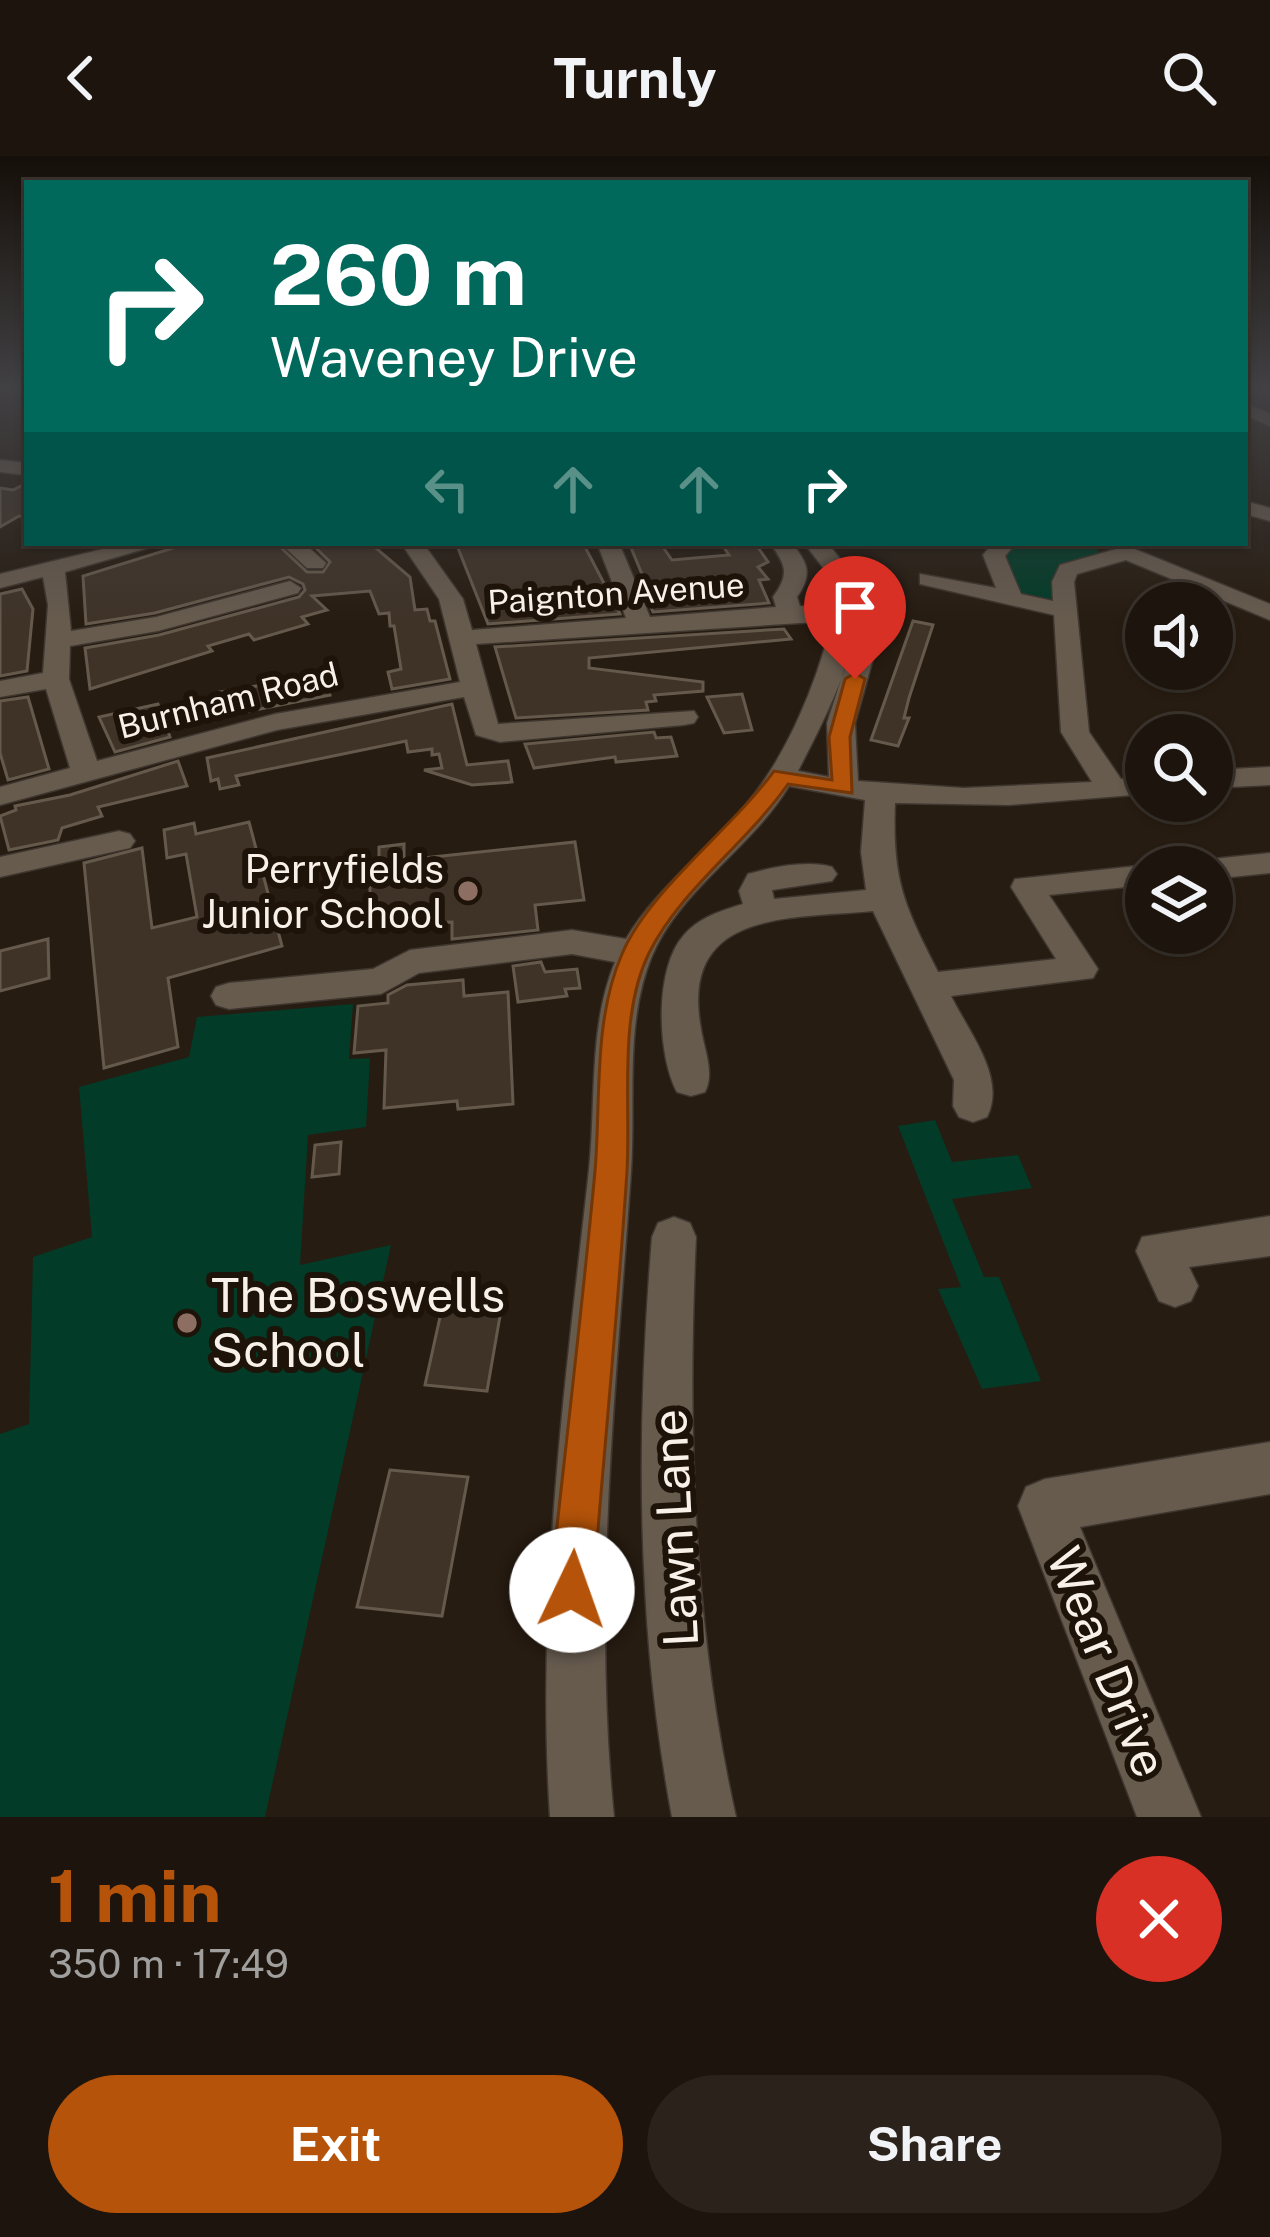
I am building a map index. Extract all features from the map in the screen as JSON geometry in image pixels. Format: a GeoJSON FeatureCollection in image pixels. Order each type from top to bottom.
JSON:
{"type":"FeatureCollection","features":[{"type":"Feature","properties":{"kind":"street"},"geometry":{"type":"LineString","coordinates":[[0,581],[142,546]]}},
{"type":"Feature","properties":{"kind":"street"},"geometry":{"type":"LineString","coordinates":[[295,546],[315,563]]}},
{"type":"Feature","properties":{"kind":"street"},"geometry":{"type":"LineString","coordinates":[[414,546],[443,586],[464,638],[486,729],[500,734],[684,717]]}},
{"type":"Feature","properties":{"kind":"street"},"geometry":{"type":"LineString","coordinates":[[609,546],[629,586],[640,624]]}},
{"type":"Feature","properties":{"kind":"street"},"geometry":{"type":"LineString","coordinates":[[783,546],[797,565],[796,581],[785,597],[790,613]]}},
{"type":"Feature","properties":{"kind":"street"},"geometry":{"type":"LineString","coordinates":[[816,546],[839,574],[858,620],[841,723],[844,789]]}},
{"type":"Feature","properties":{"kind":"street"},"geometry":{"type":"LineString","coordinates":[[1002,546],[994,555],[1011,598]]}},
{"type":"Feature","properties":{"kind":"street"},"geometry":{"type":"LineString","coordinates":[[1105,546],[1270,613]]}},
{"type":"Feature","properties":{"kind":"street"},"geometry":{"type":"LineString","coordinates":[[1114,789],[1087,757],[1075,732],[1063,583],[1068,570],[1127,554]]}},
{"type":"Feature","properties":{"kind":"street"},"geometry":{"type":"LineString","coordinates":[[53,568],[60,604],[56,679],[86,772]]}},
{"type":"Feature","properties":{"kind":"street"},"geometry":{"type":"LineString","coordinates":[[928,578],[1065,611]]}},
{"type":"Feature","properties":{"kind":"street"},"geometry":{"type":"LineString","coordinates":[[57,641],[158,624],[290,588]]}},
{"type":"Feature","properties":{"kind":"street","name":"Paignton Avenue"},"geometry":{"type":"LineString","coordinates":[[464,638],[790,613],[858,620]]}},
{"type":"Feature","properties":{"kind":"street","name":"Lawn Lane"},"geometry":{"type":"LineString","coordinates":[[582,1817],[573,1728],[572,1565],[611,1169],[618,1019],[635,953],[673,899],[758,809],[782,776],[858,620]]}},
{"type":"Feature","properties":{"kind":"street"},"geometry":{"type":"LineString","coordinates":[[0,688],[56,679]]}},
{"type":"Feature","properties":{"kind":"street","name":"Burnham Road"},"geometry":{"type":"LineString","coordinates":[[0,796],[275,722],[475,687]]}},
{"type":"Feature","properties":{"kind":"street"},"geometry":{"type":"LineString","coordinates":[[782,776],[880,795],[986,800],[1125,788]]}},
{"type":"Feature","properties":{"kind":"street"},"geometry":{"type":"LineString","coordinates":[[1233,777],[1270,776]]}},
{"type":"Feature","properties":{"kind":"street"},"geometry":{"type":"LineString","coordinates":[[880,795],[877,852],[884,899],[974,1079],[973,1106]]}},
{"type":"Feature","properties":{"kind":"street"},"geometry":{"type":"LineString","coordinates":[[0,867],[119,841]]}},
{"type":"Feature","properties":{"kind":"street"},"geometry":{"type":"LineString","coordinates":[[1233,867],[1270,863]]}},
{"type":"Feature","properties":{"kind":"street"},"geometry":{"type":"LineString","coordinates":[[762,913],[755,891],[760,881],[821,874]]}},
{"type":"Feature","properties":{"kind":"street"},"geometry":{"type":"LineString","coordinates":[[929,986],[1080,969],[1028,887],[1125,877]]}},
{"type":"Feature","properties":{"kind":"street"},"geometry":{"type":"LineString","coordinates":[[692,1081],[677,1008],[688,956],[709,926],[762,913],[884,899]]}},
{"type":"Feature","properties":{"kind":"street"},"geometry":{"type":"LineString","coordinates":[[229,995],[381,981],[410,962],[572,943],[635,953]]}},
{"type":"Feature","properties":{"kind":"street"},"geometry":{"type":"LineString","coordinates":[[1175,1286],[1159,1251],[1270,1236]]}},
{"type":"Feature","properties":{"kind":"street","name":"Lawn Lane"},"geometry":{"type":"LineString","coordinates":[[674,1237],[667,1439],[672,1547],[683,1693],[704,1817]]}},
{"type":"Feature","properties":{"kind":"street","name":"Wear Drive"},"geometry":{"type":"LineString","coordinates":[[1169,1817],[1045,1506],[1270,1468]]}},
{"type":"Feature","properties":{"kind":"green space"},"geometry":{"type":"Polygon","coordinates":[[[1010,546],[1092,546],[1099,551],[1048,601],[1020,597],[1003,551],[1010,546]]]}},
{"type":"Feature","properties":{"kind":"green space","name":"The Boswells School"},"geometry":{"type":"Polygon","coordinates":[[[353,1004],[349,1059],[370,1058],[366,1127],[308,1135],[300,1265],[391,1245],[265,1817],[0,1817],[0,1434],[29,1424],[33,1257],[92,1237],[79,1087],[189,1057],[197,1017],[353,1004]]]}},
{"type":"Feature","properties":{"kind":"green space"},"geometry":{"type":"Polygon","coordinates":[[[935,1120],[952,1162],[1018,1155],[1032,1188],[952,1199],[984,1277],[999,1277],[1041,1381],[982,1389],[938,1289],[961,1287],[898,1126],[935,1120]]]}},
{"type":"Feature","properties":{"kind":"building"},"geometry":{"type":"Polygon","coordinates":[[[24,484],[24,517],[0,527],[0,488],[13,490],[24,484]]]}},
{"type":"Feature","properties":{"kind":"building"},"geometry":{"type":"Polygon","coordinates":[[[179,546],[279,546],[307,572],[323,572],[330,562],[314,546],[374,546],[410,577],[415,610],[427,609],[430,621],[435,621],[450,679],[392,689],[388,672],[401,669],[394,626],[390,626],[389,613],[379,614],[370,591],[312,596],[327,610],[302,617],[308,624],[254,640],[249,634],[208,646],[212,651],[90,689],[85,648],[159,635],[299,597],[305,590],[289,577],[155,613],[86,624],[83,576],[179,546]]]}},
{"type":"Feature","properties":{"kind":"building"},"geometry":{"type":"Polygon","coordinates":[[[457,546],[585,546],[620,614],[488,624],[457,546]]]}},
{"type":"Feature","properties":{"kind":"building"},"geometry":{"type":"Polygon","coordinates":[[[630,546],[662,546],[672,560],[729,555],[723,546],[757,546],[768,562],[758,567],[768,579],[759,580],[769,603],[653,612],[649,603],[654,603],[630,546]]]}},
{"type":"Feature","properties":{"kind":"building"},"geometry":{"type":"Polygon","coordinates":[[[22,589],[33,609],[27,671],[0,676],[0,594],[22,589]]]}},
{"type":"Feature","properties":{"kind":"building"},"geometry":{"type":"Polygon","coordinates":[[[913,621],[933,625],[904,718],[909,718],[898,746],[871,740],[913,621]]]}},
{"type":"Feature","properties":{"kind":"building"},"geometry":{"type":"Polygon","coordinates":[[[784,629],[791,639],[589,658],[589,668],[703,682],[703,691],[654,695],[656,701],[646,702],[648,710],[516,718],[495,647],[784,629]]]}},
{"type":"Feature","properties":{"kind":"building"},"geometry":{"type":"Polygon","coordinates":[[[323,675],[330,695],[225,716],[220,692],[323,675]]]}},
{"type":"Feature","properties":{"kind":"building"},"geometry":{"type":"Polygon","coordinates":[[[742,694],[752,730],[724,733],[707,697],[742,694]]]}},
{"type":"Feature","properties":{"kind":"building"},"geometry":{"type":"Polygon","coordinates":[[[28,697],[49,769],[8,780],[0,753],[0,701],[28,697]]]}},
{"type":"Feature","properties":{"kind":"building"},"geometry":{"type":"Polygon","coordinates":[[[158,704],[170,737],[115,752],[99,717],[158,704]]]}},
{"type":"Feature","properties":{"kind":"building"},"geometry":{"type":"Polygon","coordinates":[[[452,704],[467,765],[508,761],[512,782],[472,785],[424,770],[442,768],[439,754],[432,755],[432,749],[408,752],[406,741],[236,776],[239,785],[220,789],[218,779],[211,781],[207,758],[452,704]]]}},
{"type":"Feature","properties":{"kind":"building"},"geometry":{"type":"Polygon","coordinates":[[[654,732],[656,738],[671,737],[677,756],[616,762],[615,757],[534,768],[525,744],[654,732]]]}},
{"type":"Feature","properties":{"kind":"building"},"geometry":{"type":"Polygon","coordinates":[[[178,761],[187,786],[98,807],[102,816],[62,828],[58,840],[9,850],[0,816],[16,810],[15,806],[70,795],[178,761]]]}},
{"type":"Feature","properties":{"kind":"building"},"geometry":{"type":"Polygon","coordinates":[[[249,822],[282,946],[168,978],[178,1047],[104,1068],[84,863],[142,848],[152,928],[197,917],[186,854],[167,858],[164,830],[194,823],[196,834],[249,822]]]}},
{"type":"Feature","properties":{"kind":"building"},"geometry":{"type":"Polygon","coordinates":[[[575,842],[584,900],[535,905],[538,930],[452,939],[452,922],[370,925],[370,864],[379,863],[379,847],[404,844],[404,860],[575,842]]]}},
{"type":"Feature","properties":{"kind":"building"},"geometry":{"type":"Polygon","coordinates":[[[48,939],[49,978],[0,991],[0,951],[48,939]]]}},
{"type":"Feature","properties":{"kind":"building"},"geometry":{"type":"Polygon","coordinates":[[[541,962],[545,972],[577,969],[580,988],[565,989],[567,996],[518,1002],[513,966],[541,962]]]}},
{"type":"Feature","properties":{"kind":"building"},"geometry":{"type":"Polygon","coordinates":[[[463,980],[464,996],[508,992],[513,1104],[458,1109],[457,1101],[384,1108],[386,1050],[354,1053],[358,1006],[388,1003],[388,995],[407,985],[463,980]]]}},
{"type":"Feature","properties":{"kind":"building"},"geometry":{"type":"Polygon","coordinates":[[[341,1142],[339,1174],[312,1177],[315,1145],[341,1142]]]}},
{"type":"Feature","properties":{"kind":"building"},"geometry":{"type":"Polygon","coordinates":[[[446,1290],[504,1293],[487,1391],[425,1385],[446,1290]]]}},
{"type":"Feature","properties":{"kind":"building"},"geometry":{"type":"Polygon","coordinates":[[[390,1470],[468,1477],[442,1616],[357,1607],[390,1470]]]}},
{"type":"Feature","properties":{"kind":"place","name":"Perryfields Junior School"},"geometry":{"type":"Point","coordinates":[468,891]}},
{"type":"Feature","properties":{"kind":"place","name":"The Boswells School"},"geometry":{"type":"Point","coordinates":[187,1323]}},
{"type":"Feature","properties":{"kind":"route"},"geometry":{"type":"LineString","coordinates":[[572,1590],[611,1169],[618,1019],[635,953],[673,899],[722,851],[782,776],[844,789],[839,737],[855,679]]}}]}
